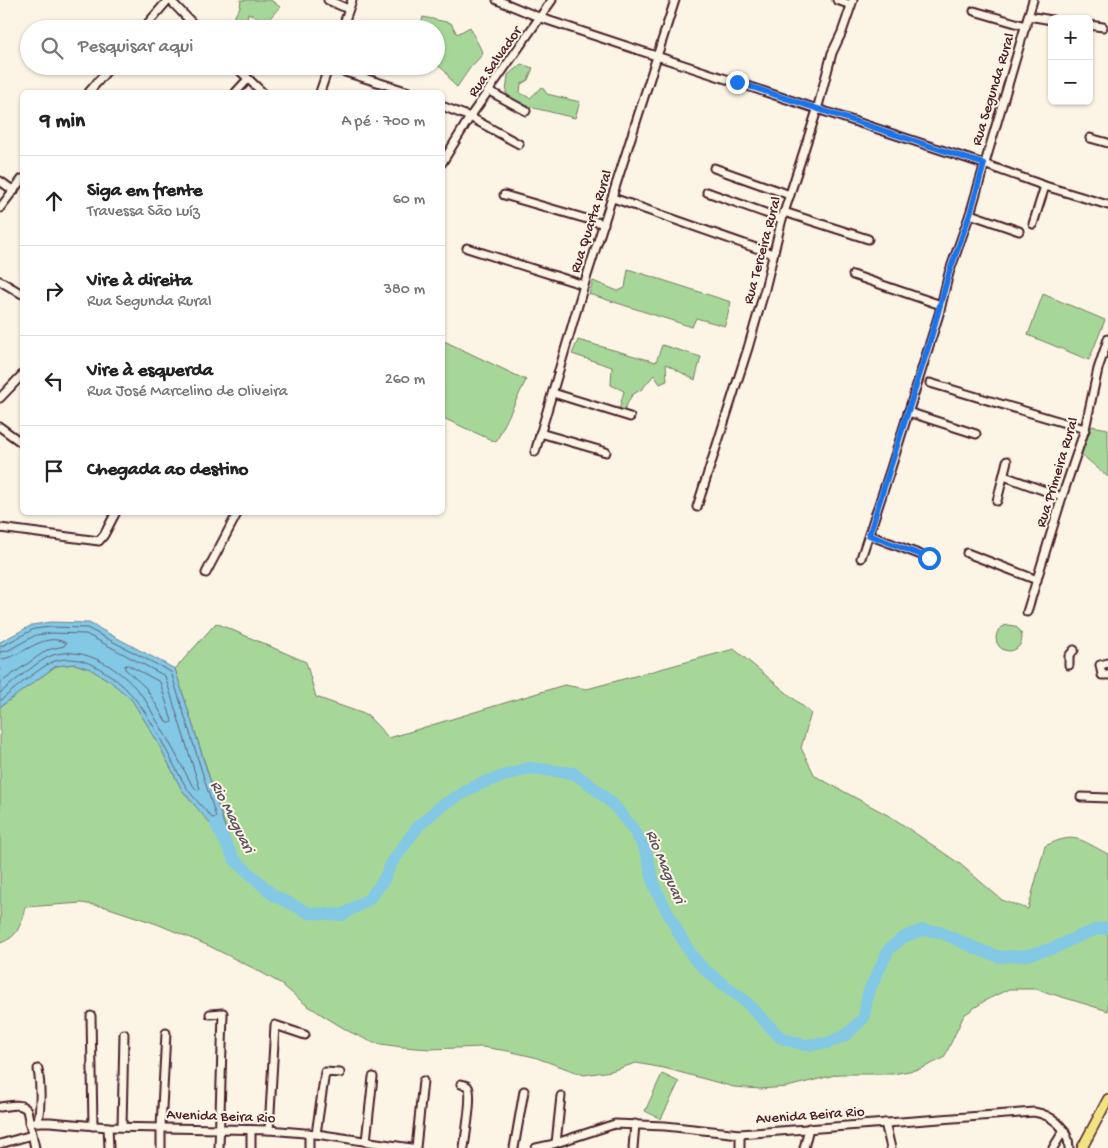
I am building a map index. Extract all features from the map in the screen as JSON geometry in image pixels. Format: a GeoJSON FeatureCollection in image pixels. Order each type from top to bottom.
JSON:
{"type":"FeatureCollection","features":[{"type":"Feature","properties":{"kind":"main road"},"geometry":{"type":"LineString","coordinates":[[1082,1148],[1108,1099]]}},
{"type":"Feature","properties":{"kind":"street"},"geometry":{"type":"LineString","coordinates":[[151,20],[169,0],[189,20]]}},
{"type":"Feature","properties":{"kind":"street"},"geometry":{"type":"LineString","coordinates":[[328,0],[348,10]]}},
{"type":"Feature","properties":{"kind":"street"},"geometry":{"type":"LineString","coordinates":[[345,20],[352,0]]}},
{"type":"Feature","properties":{"kind":"street"},"geometry":{"type":"LineString","coordinates":[[497,0],[541,18],[1108,205]]}},
{"type":"Feature","properties":{"kind":"street","name":"Rua Salvador"},"geometry":{"type":"LineString","coordinates":[[445,158],[470,117],[552,0]]}},
{"type":"Feature","properties":{"kind":"street","name":"Rua Quarta Rural"},"geometry":{"type":"LineString","coordinates":[[535,452],[578,314],[584,285],[658,56],[674,0]]}},
{"type":"Feature","properties":{"kind":"street"},"geometry":{"type":"LineString","coordinates":[[837,0],[852,2]]}},
{"type":"Feature","properties":{"kind":"street","name":"Rua Segunda Rural"},"geometry":{"type":"LineString","coordinates":[[861,558],[933,341],[949,273],[970,214],[1033,0]]}},
{"type":"Feature","properties":{"kind":"street","name":"Rua Terceira Rural"},"geometry":{"type":"LineString","coordinates":[[697,507],[702,494],[705,474],[720,445],[783,216],[817,110],[832,54],[852,2]]}},
{"type":"Feature","properties":{"kind":"street"},"geometry":{"type":"LineString","coordinates":[[974,11],[1026,26]]}},
{"type":"Feature","properties":{"kind":"street"},"geometry":{"type":"LineString","coordinates":[[1028,16],[1048,19]]}},
{"type":"Feature","properties":{"kind":"street"},"geometry":{"type":"LineString","coordinates":[[1093,26],[1103,27]]}},
{"type":"Feature","properties":{"kind":"street"},"geometry":{"type":"LineString","coordinates":[[91,90],[103,75]]}},
{"type":"Feature","properties":{"kind":"street"},"geometry":{"type":"LineString","coordinates":[[244,75],[260,90]]}},
{"type":"Feature","properties":{"kind":"street"},"geometry":{"type":"LineString","coordinates":[[321,90],[326,75]]}},
{"type":"Feature","properties":{"kind":"street"},"geometry":{"type":"LineString","coordinates":[[355,75],[403,90]]}},
{"type":"Feature","properties":{"kind":"street"},"geometry":{"type":"LineString","coordinates":[[238,90],[248,79]]}},
{"type":"Feature","properties":{"kind":"street"},"geometry":{"type":"LineString","coordinates":[[489,91],[526,112]]}},
{"type":"Feature","properties":{"kind":"street"},"geometry":{"type":"LineString","coordinates":[[445,107],[470,117],[519,144]]}},
{"type":"Feature","properties":{"kind":"street"},"geometry":{"type":"LineString","coordinates":[[1090,138],[1108,144]]}},
{"type":"Feature","properties":{"kind":"street"},"geometry":{"type":"LineString","coordinates":[[714,168],[790,195]]}},
{"type":"Feature","properties":{"kind":"street"},"geometry":{"type":"LineString","coordinates":[[0,181],[14,191]]}},
{"type":"Feature","properties":{"kind":"street"},"geometry":{"type":"LineString","coordinates":[[0,208],[20,182]]}},
{"type":"Feature","properties":{"kind":"street"},"geometry":{"type":"LineString","coordinates":[[1033,224],[1042,184]]}},
{"type":"Feature","properties":{"kind":"street"},"geometry":{"type":"LineString","coordinates":[[707,192],[868,240]]}},
{"type":"Feature","properties":{"kind":"street"},"geometry":{"type":"LineString","coordinates":[[504,195],[604,224]]}},
{"type":"Feature","properties":{"kind":"street"},"geometry":{"type":"LineString","coordinates":[[613,198],[773,254]]}},
{"type":"Feature","properties":{"kind":"street"},"geometry":{"type":"LineString","coordinates":[[970,214],[1019,230]]}},
{"type":"Feature","properties":{"kind":"street"},"geometry":{"type":"LineString","coordinates":[[467,248],[584,285]]}},
{"type":"Feature","properties":{"kind":"street"},"geometry":{"type":"LineString","coordinates":[[853,275],[941,306]]}},
{"type":"Feature","properties":{"kind":"street"},"geometry":{"type":"LineString","coordinates":[[0,281],[20,293]]}},
{"type":"Feature","properties":{"kind":"street","name":"Rua Primeira Rural"},"geometry":{"type":"LineString","coordinates":[[1027,612],[1085,429],[1098,369],[1108,339]]}},
{"type":"Feature","properties":{"kind":"street"},"geometry":{"type":"LineString","coordinates":[[0,398],[20,377]]}},
{"type":"Feature","properties":{"kind":"street"},"geometry":{"type":"LineString","coordinates":[[930,383],[1015,410],[1085,429]]}},
{"type":"Feature","properties":{"kind":"street"},"geometry":{"type":"LineString","coordinates":[[553,393],[630,417]]}},
{"type":"Feature","properties":{"kind":"street"},"geometry":{"type":"LineString","coordinates":[[908,412],[976,434]]}},
{"type":"Feature","properties":{"kind":"street"},"geometry":{"type":"LineString","coordinates":[[0,427],[20,442]]}},
{"type":"Feature","properties":{"kind":"street"},"geometry":{"type":"LineString","coordinates":[[540,433],[606,452]]}},
{"type":"Feature","properties":{"kind":"street"},"geometry":{"type":"LineString","coordinates":[[997,501],[1008,461]]}},
{"type":"Feature","properties":{"kind":"street"},"geometry":{"type":"LineString","coordinates":[[1004,476],[1062,497]]}},
{"type":"Feature","properties":{"kind":"street"},"geometry":{"type":"LineString","coordinates":[[0,528],[99,540],[104,536],[114,515]]}},
{"type":"Feature","properties":{"kind":"street"},"geometry":{"type":"LineString","coordinates":[[206,573],[236,515]]}},
{"type":"Feature","properties":{"kind":"street"},"geometry":{"type":"LineString","coordinates":[[867,536],[929,558]]}},
{"type":"Feature","properties":{"kind":"street"},"geometry":{"type":"LineString","coordinates":[[967,553],[1037,580]]}},
{"type":"Feature","properties":{"kind":"street"},"geometry":{"type":"LineString","coordinates":[[1069,665],[1069,656],[1074,650]]}},
{"type":"Feature","properties":{"kind":"street"},"geometry":{"type":"LineString","coordinates":[[1108,663],[1100,665],[1102,675],[1108,675]]}},
{"type":"Feature","properties":{"kind":"street"},"geometry":{"type":"LineString","coordinates":[[1082,797],[1108,798]]}},
{"type":"Feature","properties":{"kind":"street"},"geometry":{"type":"LineString","coordinates":[[210,1014],[223,1013],[219,1148]]}},
{"type":"Feature","properties":{"kind":"street"},"geometry":{"type":"LineString","coordinates":[[91,1016],[93,1126]]}},
{"type":"Feature","properties":{"kind":"street"},"geometry":{"type":"LineString","coordinates":[[269,1130],[275,1025],[305,1035]]}},
{"type":"Feature","properties":{"kind":"street"},"geometry":{"type":"LineString","coordinates":[[161,1148],[166,1033]]}},
{"type":"Feature","properties":{"kind":"street"},"geometry":{"type":"LineString","coordinates":[[122,1127],[124,1034]]}},
{"type":"Feature","properties":{"kind":"street"},"geometry":{"type":"LineString","coordinates":[[38,1069],[40,1106],[38,1122]]}},
{"type":"Feature","properties":{"kind":"street"},"geometry":{"type":"LineString","coordinates":[[309,1148],[325,1072],[340,1073]]}},
{"type":"Feature","properties":{"kind":"street"},"geometry":{"type":"LineString","coordinates":[[360,1143],[373,1077]]}},
{"type":"Feature","properties":{"kind":"street"},"geometry":{"type":"LineString","coordinates":[[416,1148],[423,1081]]}},
{"type":"Feature","properties":{"kind":"street"},"geometry":{"type":"LineString","coordinates":[[462,1084],[469,1089],[470,1098],[464,1148]]}},
{"type":"Feature","properties":{"kind":"street"},"geometry":{"type":"LineString","coordinates":[[514,1148],[524,1091]]}},
{"type":"Feature","properties":{"kind":"street"},"geometry":{"type":"LineString","coordinates":[[552,1145],[561,1096]]}},
{"type":"Feature","properties":{"kind":"street"},"geometry":{"type":"LineString","coordinates":[[0,1107],[22,1105],[27,1110],[35,1148]]}},
{"type":"Feature","properties":{"kind":"street","name":"Avenida Beira Rio"},"geometry":{"type":"LineString","coordinates":[[536,1148],[552,1145],[615,1124],[635,1124],[740,1134],[1034,1112],[1049,1116],[1058,1122],[1064,1130]]}},
{"type":"Feature","properties":{"kind":"street","name":"Avenida Beira Rio"},"geometry":{"type":"LineString","coordinates":[[30,1122],[108,1127],[269,1130],[312,1134],[360,1143],[412,1148]]}},
{"type":"Feature","properties":{"kind":"street"},"geometry":{"type":"LineString","coordinates":[[885,1123],[891,1148]]}},
{"type":"Feature","properties":{"kind":"street"},"geometry":{"type":"LineString","coordinates":[[633,1148],[635,1124]]}},
{"type":"Feature","properties":{"kind":"street"},"geometry":{"type":"LineString","coordinates":[[108,1127],[109,1148]]}},
{"type":"Feature","properties":{"kind":"street"},"geometry":{"type":"LineString","coordinates":[[804,1148],[810,1128]]}},
{"type":"Feature","properties":{"kind":"street"},"geometry":{"type":"LineString","coordinates":[[251,1130],[251,1148]]}},
{"type":"Feature","properties":{"kind":"street"},"geometry":{"type":"LineString","coordinates":[[1053,1148],[1064,1130]]}},
{"type":"Feature","properties":{"kind":"street"},"geometry":{"type":"LineString","coordinates":[[1064,1130],[1069,1148]]}},
{"type":"Feature","properties":{"kind":"street"},"geometry":{"type":"LineString","coordinates":[[740,1134],[740,1148]]}},
{"type":"Feature","properties":{"kind":"street"},"geometry":{"type":"LineString","coordinates":[[0,1144],[32,1135]]}},
{"type":"Feature","properties":{"kind":"green space"},"geometry":{"type":"Polygon","coordinates":[[[241,0],[271,0],[280,7],[268,20],[262,20],[248,13],[247,20],[232,20],[240,7],[241,0]]]}},
{"type":"Feature","properties":{"kind":"green space"},"geometry":{"type":"Polygon","coordinates":[[[423,17],[437,20],[422,20],[423,17]]]}},
{"type":"Feature","properties":{"kind":"green space"},"geometry":{"type":"Polygon","coordinates":[[[445,22],[451,23],[457,34],[470,27],[483,54],[470,68],[457,87],[446,73],[445,22]]]}},
{"type":"Feature","properties":{"kind":"green space"},"geometry":{"type":"Polygon","coordinates":[[[521,64],[533,68],[528,80],[521,84],[520,93],[530,98],[542,87],[547,94],[580,102],[575,118],[509,100],[506,92],[508,75],[521,64]]]}},
{"type":"Feature","properties":{"kind":"green space"},"geometry":{"type":"Polygon","coordinates":[[[628,269],[731,302],[725,326],[696,318],[692,327],[589,294],[593,281],[618,291],[625,288],[628,269]]]}},
{"type":"Feature","properties":{"kind":"green space"},"geometry":{"type":"Polygon","coordinates":[[[1043,294],[1105,320],[1089,360],[1028,335],[1043,294]]]}},
{"type":"Feature","properties":{"kind":"green space"},"geometry":{"type":"Polygon","coordinates":[[[578,340],[656,362],[662,345],[701,357],[695,380],[666,364],[667,381],[660,384],[654,375],[642,389],[632,395],[624,410],[619,410],[624,391],[611,385],[612,367],[572,354],[578,340]]]}},
{"type":"Feature","properties":{"kind":"green space"},"geometry":{"type":"Polygon","coordinates":[[[445,341],[526,380],[496,442],[445,419],[445,341]]]}},
{"type":"Feature","properties":{"kind":"green space"},"geometry":{"type":"Polygon","coordinates":[[[1092,426],[1108,429],[1108,477],[1081,454],[1092,426]]]}},
{"type":"Feature","properties":{"kind":"green space"},"geometry":{"type":"Polygon","coordinates":[[[216,623],[306,662],[316,697],[367,715],[389,738],[564,685],[587,689],[734,649],[811,713],[801,748],[815,776],[893,818],[960,864],[1002,900],[1028,909],[1045,846],[1055,841],[1071,838],[1078,839],[1108,854],[1108,1011],[1036,989],[1009,989],[986,1000],[964,1015],[944,1058],[920,1069],[893,1074],[839,1074],[787,1087],[760,1089],[734,1087],[664,1068],[636,1063],[611,1071],[584,1075],[534,1057],[482,1047],[430,1049],[374,1043],[350,1032],[327,1018],[305,1004],[280,983],[255,969],[207,945],[157,924],[106,907],[82,903],[25,907],[18,929],[11,937],[0,943],[0,707],[56,666],[75,664],[90,669],[110,681],[132,700],[156,739],[182,790],[232,848],[175,669],[216,623]]]}},
{"type":"Feature","properties":{"kind":"green space"},"geometry":{"type":"Polygon","coordinates":[[[1009,625],[1018,629],[1022,638],[1018,647],[1009,651],[1000,647],[996,638],[1000,629],[1009,625]]]}},
{"type":"Feature","properties":{"kind":"green space"},"geometry":{"type":"Polygon","coordinates":[[[662,1074],[679,1082],[661,1119],[645,1111],[662,1074]]]}},
{"type":"Feature","properties":{"kind":"water"},"geometry":{"type":"Polygon","coordinates":[[[50,622],[89,623],[175,669],[232,850],[182,790],[156,739],[132,700],[110,681],[90,669],[75,664],[56,666],[0,707],[0,642],[32,625],[50,622]]]}},
{"type":"Feature","properties":{"kind":"waterway","name":"Rio Maguari"},"geometry":{"type":"LineString","coordinates":[[216,824],[234,859],[273,895],[309,913],[342,915],[369,899],[383,881],[391,864],[419,825],[441,806],[479,784],[529,768],[573,773],[614,805],[636,833],[646,852],[655,888],[693,957],[705,970],[745,1001],[781,1038],[804,1045],[828,1043],[846,1035],[864,1018],[868,993],[889,949],[904,937],[922,930],[940,932],[1000,957],[1027,955],[1054,948],[1098,929],[1108,928]]}},
{"type":"Feature","properties":{"kind":"route"},"geometry":{"type":"LineString","coordinates":[[737,82],[984,164],[869,535],[929,558]]}}]}
